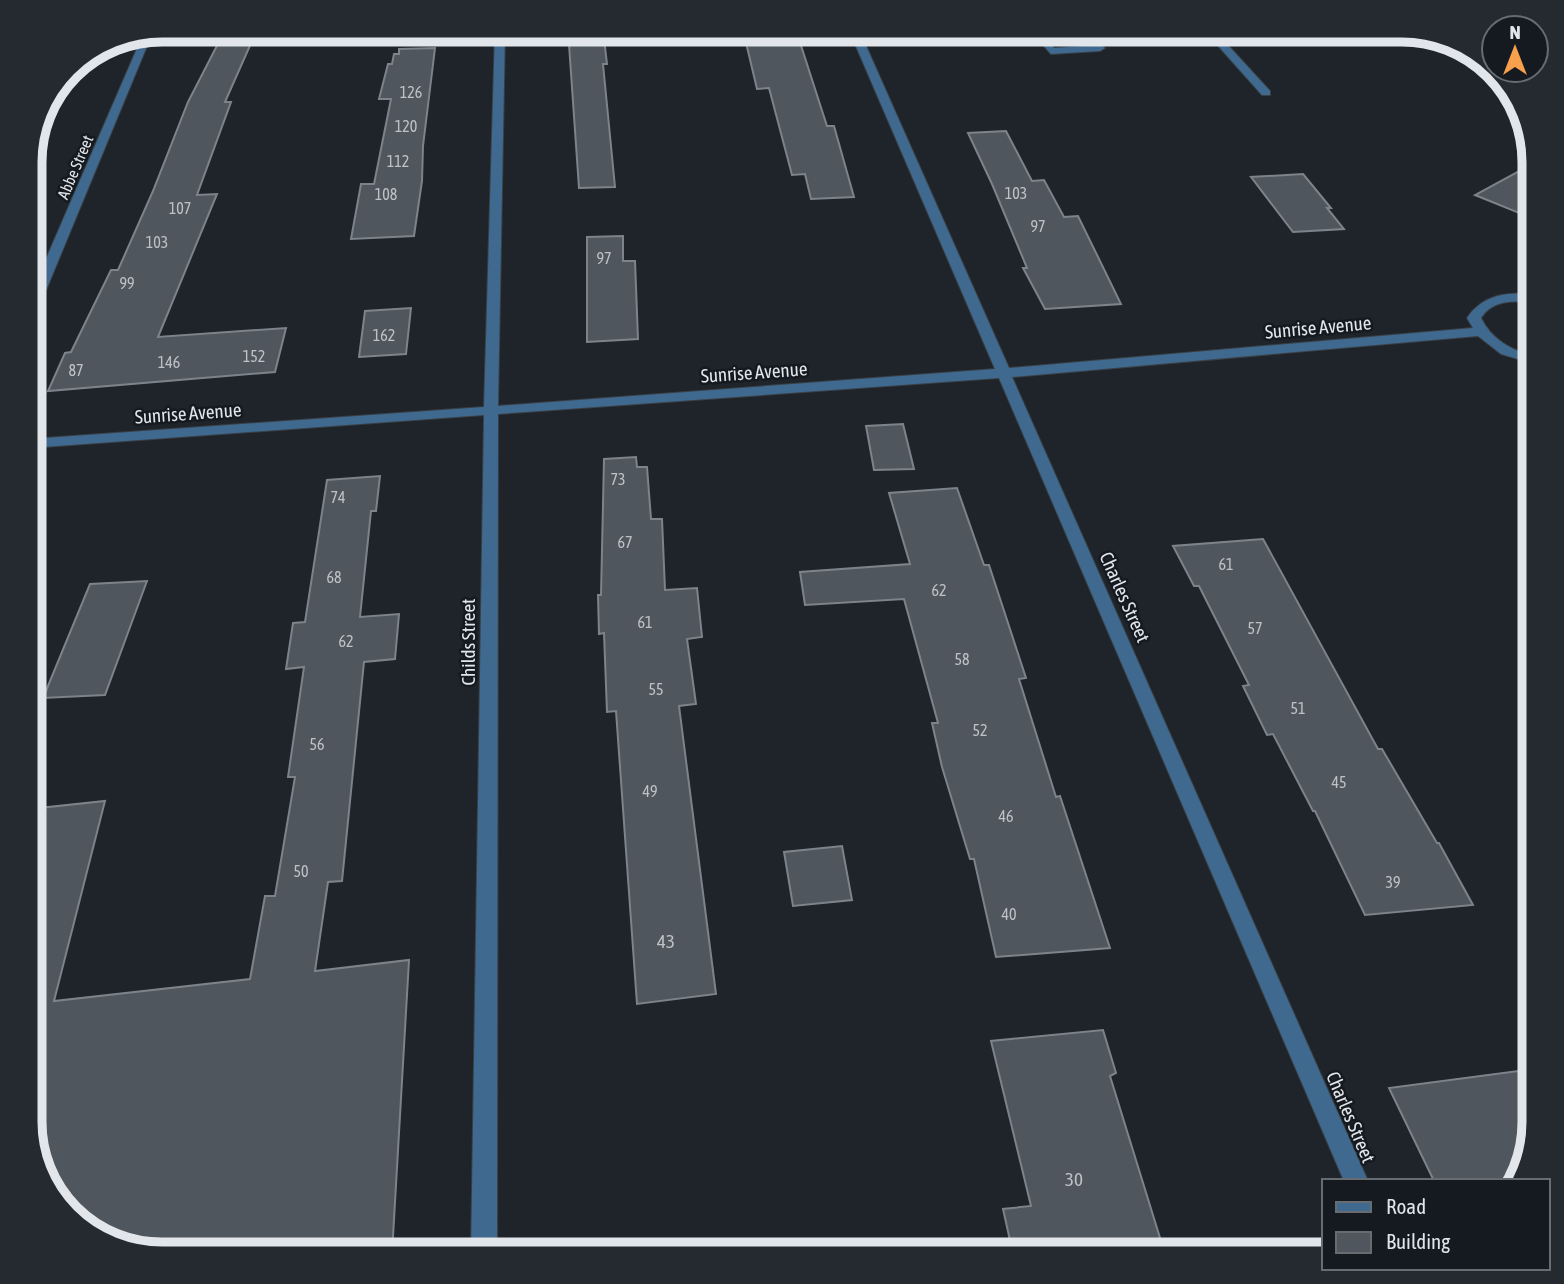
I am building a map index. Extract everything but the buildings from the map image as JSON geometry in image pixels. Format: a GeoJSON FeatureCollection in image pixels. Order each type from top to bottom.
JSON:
{"type":"FeatureCollection","features":[{"type":"Feature","properties":{"kind":"street","name":"Childs Street"},"geometry":{"type":"LineString","coordinates":[[484,1242],[491,409],[500,42]]}},
{"type":"Feature","properties":{"kind":"street","name":"Charles Street"},"geometry":{"type":"LineString","coordinates":[[859,42],[1355,1179]]}},
{"type":"Feature","properties":{"kind":"street"},"geometry":{"type":"LineString","coordinates":[[1044,42],[1051,51],[1100,48]]}},
{"type":"Feature","properties":{"kind":"street"},"geometry":{"type":"LineString","coordinates":[[1220,42],[1266,93]]}},
{"type":"Feature","properties":{"kind":"street","name":"Abbe Street"},"geometry":{"type":"LineString","coordinates":[[42,284],[144,44]]}},
{"type":"Feature","properties":{"kind":"street"},"geometry":{"type":"LineString","coordinates":[[1522,298],[1496,299],[1480,306],[1474,318],[1479,332],[1496,346],[1522,356]]}},
{"type":"Feature","properties":{"kind":"street","name":"Sunrise Avenue"},"geometry":{"type":"LineString","coordinates":[[42,443],[1005,373],[1479,332]]}}]}
